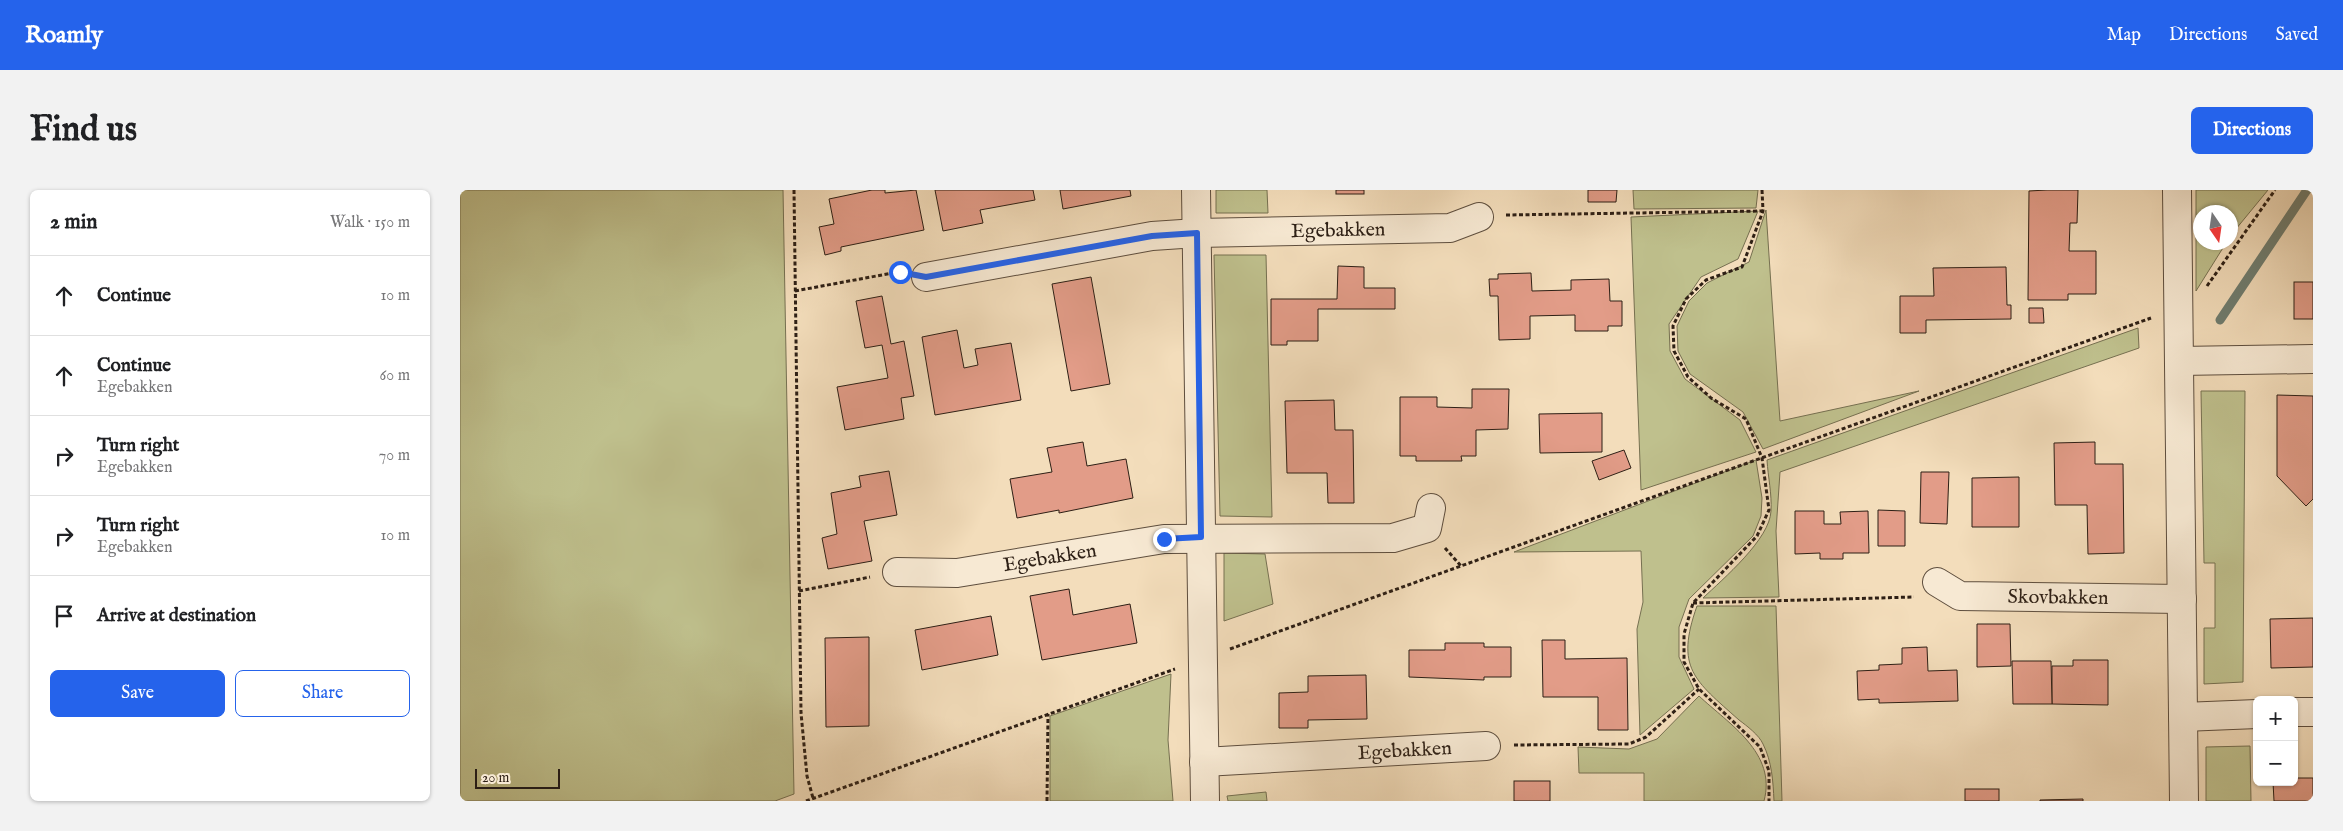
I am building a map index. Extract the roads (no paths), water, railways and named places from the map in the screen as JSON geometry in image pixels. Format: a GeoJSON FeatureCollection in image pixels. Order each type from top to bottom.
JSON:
{"type":"FeatureCollection","features":[{"type":"Feature","properties":{"kind":"street"},"geometry":{"type":"LineString","coordinates":[[1196,190],[1205,801]]}},
{"type":"Feature","properties":{"kind":"street"},"geometry":{"type":"LineString","coordinates":[[2177,190],[2184,801]]}},
{"type":"Feature","properties":{"kind":"street","name":"Egebakken"},"geometry":{"type":"LineString","coordinates":[[926,277],[1152,236],[1197,233],[1450,228],[1479,217]]}},
{"type":"Feature","properties":{"kind":"street"},"geometry":{"type":"LineString","coordinates":[[2179,361],[2313,359]]}},
{"type":"Feature","properties":{"kind":"street","name":"Egebakken"},"geometry":{"type":"LineString","coordinates":[[897,572],[957,573],[1164,539],[1201,537],[1393,538],[1427,528],[1431,508]]}},
{"type":"Feature","properties":{"kind":"street","name":"Skovbakken"},"geometry":{"type":"LineString","coordinates":[[1937,582],[1960,596],[2182,599]]}},
{"type":"Feature","properties":{"kind":"street"},"geometry":{"type":"LineString","coordinates":[[2298,712],[2313,712]]}},
{"type":"Feature","properties":{"kind":"street"},"geometry":{"type":"LineString","coordinates":[[2183,717],[2253,714]]}},
{"type":"Feature","properties":{"kind":"street","name":"Egebakken"},"geometry":{"type":"LineString","coordinates":[[1204,762],[1486,746]]}},
{"type":"Feature","properties":{"kind":"waterway"},"geometry":{"type":"LineString","coordinates":[[2220,320],[2307,190]]}}]}
